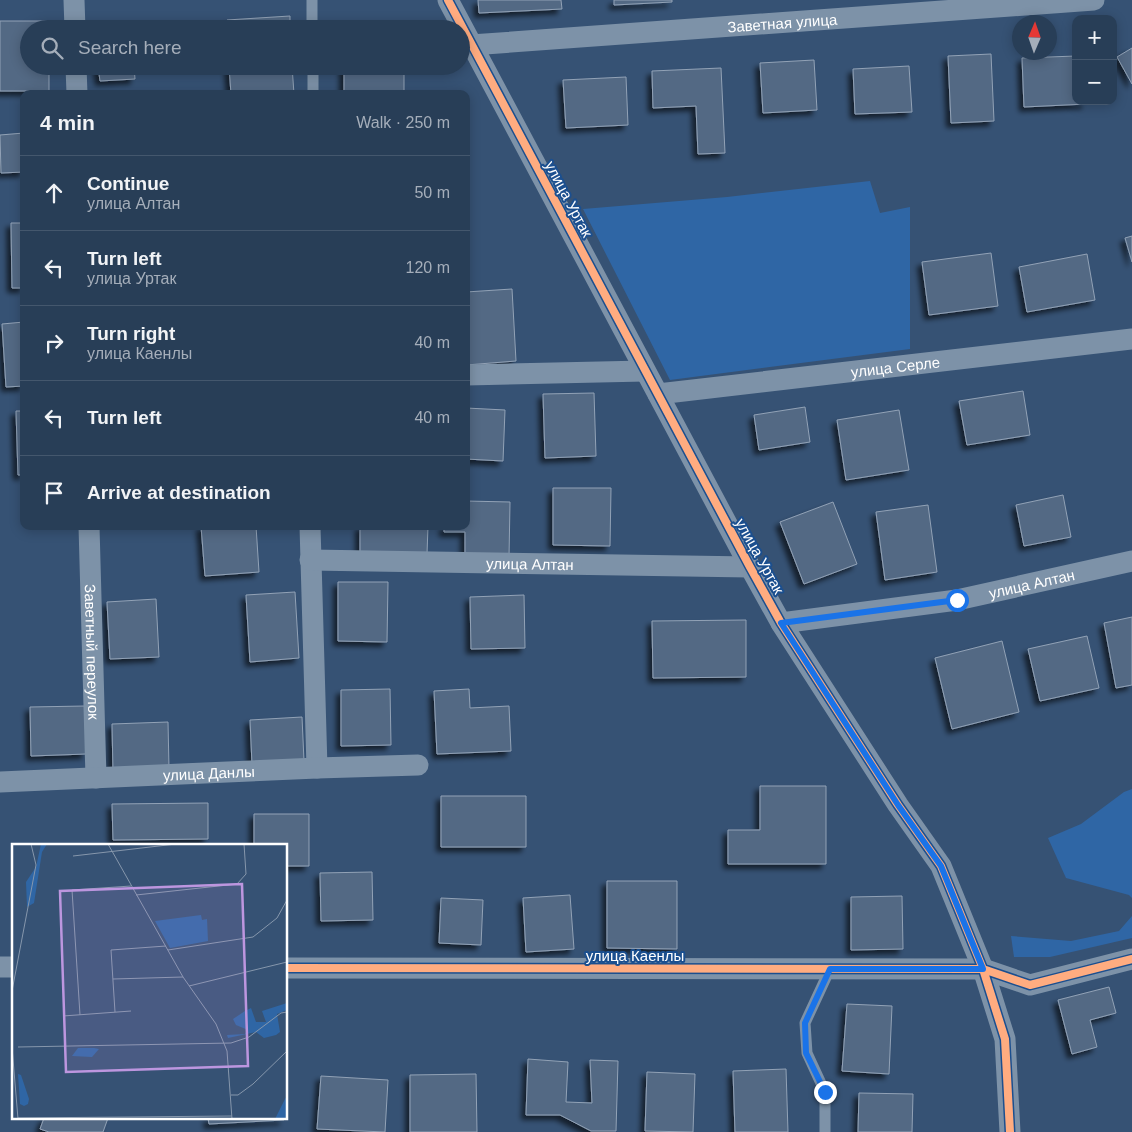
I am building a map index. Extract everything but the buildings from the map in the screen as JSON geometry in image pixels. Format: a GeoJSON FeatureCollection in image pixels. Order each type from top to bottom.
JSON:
{"type":"FeatureCollection","features":[{"type":"Feature","properties":{"kind":"street"},"geometry":{"type":"LineString","coordinates":[[74,0],[75,20]]}},
{"type":"Feature","properties":{"kind":"street","name":"улица Уртак"},"geometry":{"type":"LineString","coordinates":[[448,0],[458,20]]}},
{"type":"Feature","properties":{"kind":"street","name":"Заветная улица"},"geometry":{"type":"LineString","coordinates":[[471,45],[1094,0]]}},
{"type":"Feature","properties":{"kind":"street","name":"улица Уртак"},"geometry":{"type":"LineString","coordinates":[[471,45],[781,623],[898,805],[941,866],[983,969],[1005,1039],[1010,1132]]}},
{"type":"Feature","properties":{"kind":"street"},"geometry":{"type":"LineString","coordinates":[[76,75],[77,90]]}},
{"type":"Feature","properties":{"kind":"street","name":"улица Серле"},"geometry":{"type":"LineString","coordinates":[[658,394],[1132,339]]}},
{"type":"Feature","properties":{"kind":"street"},"geometry":{"type":"LineString","coordinates":[[470,375],[645,371]]}},
{"type":"Feature","properties":{"kind":"street","name":"Заветный переулок"},"geometry":{"type":"LineString","coordinates":[[89,530],[96,778]]}},
{"type":"Feature","properties":{"kind":"street"},"geometry":{"type":"LineString","coordinates":[[310,530],[317,768]]}},
{"type":"Feature","properties":{"kind":"street","name":"улица Алтан"},"geometry":{"type":"LineString","coordinates":[[310,560],[750,567]]}},
{"type":"Feature","properties":{"kind":"street","name":"улица Алтан"},"geometry":{"type":"LineString","coordinates":[[781,623],[957,600],[1132,561]]}},
{"type":"Feature","properties":{"kind":"street","name":"улица Данлы"},"geometry":{"type":"LineString","coordinates":[[0,782],[418,765]]}},
{"type":"Feature","properties":{"kind":"street","name":"улица Каенлы"},"geometry":{"type":"LineString","coordinates":[[288,968],[983,969],[1030,985],[1132,959]]}},
{"type":"Feature","properties":{"kind":"lane"},"geometry":{"type":"LineString","coordinates":[[312,0],[312,20]]}},
{"type":"Feature","properties":{"kind":"lane"},"geometry":{"type":"LineString","coordinates":[[313,75],[314,90]]}},
{"type":"Feature","properties":{"kind":"lane"},"geometry":{"type":"LineString","coordinates":[[825,1132],[825,1092],[806,1053],[805,1023],[830,969]]}},
{"type":"Feature","properties":{"kind":"shaded area"},"geometry":{"type":"Polygon","coordinates":[[[870,181],[880,213],[910,207],[910,349],[670,380],[583,209],[727,197],[870,181]]]}},
{"type":"Feature","properties":{"kind":"shaded area"},"geometry":{"type":"Polygon","coordinates":[[[1132,789],[1132,898],[1129,895],[1066,878],[1048,838],[1081,824],[1124,792],[1132,789]]]}},
{"type":"Feature","properties":{"kind":"shaded area"},"geometry":{"type":"Polygon","coordinates":[[[1132,916],[1132,938],[1050,957],[1014,957],[1011,936],[1071,941],[1119,931],[1132,916]]]}},
{"type":"Feature","properties":{"kind":"cycle path"},"geometry":{"type":"LineString","coordinates":[[448,0],[459,20]]}},
{"type":"Feature","properties":{"kind":"cycle path"},"geometry":{"type":"LineString","coordinates":[[470,41],[781,623],[898,805],[941,866],[983,969],[1005,1039],[1010,1132]]}},
{"type":"Feature","properties":{"kind":"cycle path"},"geometry":{"type":"LineString","coordinates":[[288,968],[983,969],[1030,985],[1132,959]]}},
{"type":"Feature","properties":{"kind":"route"},"geometry":{"type":"LineString","coordinates":[[825,1092],[806,1053],[805,1023],[830,969],[983,969],[941,866],[898,805],[781,623],[957,600]]}}]}
